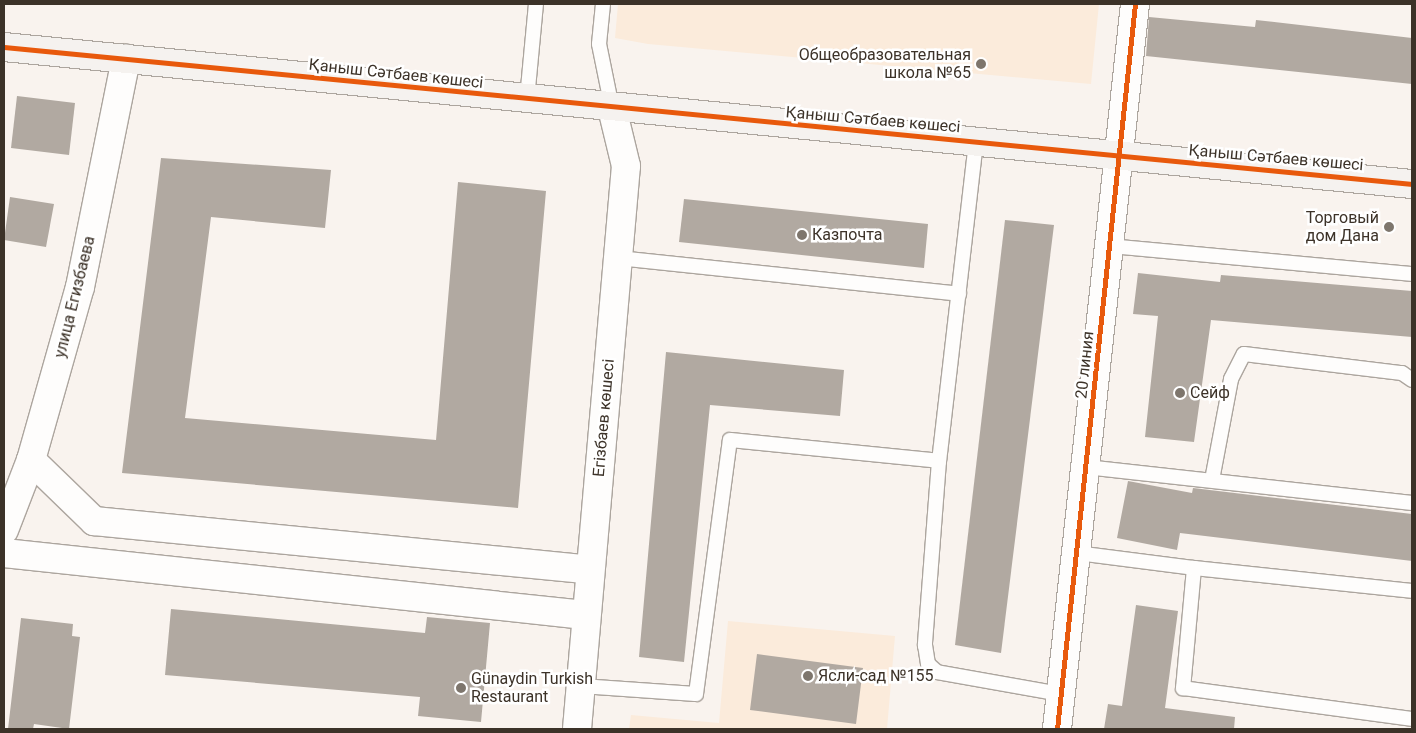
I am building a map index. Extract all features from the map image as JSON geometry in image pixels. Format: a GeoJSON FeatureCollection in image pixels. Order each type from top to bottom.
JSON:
{"type":"FeatureCollection","features":[{"type":"Feature","properties":{"kind":"main road","name":"Қаныш Сәтбаев көшесі"},"geometry":{"type":"LineString","coordinates":[[4,47],[612,108],[1412,184]]}},
{"type":"Feature","properties":{"kind":"street","name":"20 линия"},"geometry":{"type":"LineString","coordinates":[[1057,729],[1078,554],[1135,4]]}},
{"type":"Feature","properties":{"kind":"street","name":"улица Егизбаева"},"geometry":{"type":"LineString","coordinates":[[4,530],[31,460],[80,287],[126,59]]}},
{"type":"Feature","properties":{"kind":"street","name":"Егізбаев көшесі"},"geometry":{"type":"LineString","coordinates":[[577,729],[585,615],[626,166],[612,108]]}},
{"type":"Feature","properties":{"kind":"street"},"geometry":{"type":"LineString","coordinates":[[31,460],[94,521],[590,570]]}},
{"type":"Feature","properties":{"kind":"street"},"geometry":{"type":"LineString","coordinates":[[88,562],[94,521]]}},
{"type":"Feature","properties":{"kind":"street"},"geometry":{"type":"LineString","coordinates":[[4,553],[585,615]]}},
{"type":"Feature","properties":{"kind":"lane"},"geometry":{"type":"LineString","coordinates":[[527,99],[536,4]]}},
{"type":"Feature","properties":{"kind":"lane"},"geometry":{"type":"LineString","coordinates":[[603,4],[599,44],[612,108]]}},
{"type":"Feature","properties":{"kind":"lane"},"geometry":{"type":"LineString","coordinates":[[976,142],[940,461],[925,645],[928,664],[937,672],[1061,694]]}},
{"type":"Feature","properties":{"kind":"lane"},"geometry":{"type":"LineString","coordinates":[[1110,246],[1412,274]]}},
{"type":"Feature","properties":{"kind":"lane"},"geometry":{"type":"LineString","coordinates":[[618,258],[959,294]]}},
{"type":"Feature","properties":{"kind":"lane"},"geometry":{"type":"LineString","coordinates":[[1212,480],[1231,379],[1244,354],[1402,373],[1412,380]]}},
{"type":"Feature","properties":{"kind":"lane"},"geometry":{"type":"LineString","coordinates":[[581,686],[696,694],[730,440],[940,461]]}},
{"type":"Feature","properties":{"kind":"lane"},"geometry":{"type":"LineString","coordinates":[[1086,467],[1412,503]]}},
{"type":"Feature","properties":{"kind":"lane"},"geometry":{"type":"LineString","coordinates":[[1078,554],[1412,591]]}},
{"type":"Feature","properties":{"kind":"lane"},"geometry":{"type":"LineString","coordinates":[[1194,568],[1183,688],[1412,719]]}},
{"type":"Feature","properties":{"kind":"shaded area","name":"Общеобразовательная школа №65"},"geometry":{"type":"Polygon","coordinates":[[[618,4],[1099,4],[1091,84],[648,44],[615,38],[618,4]]]}},
{"type":"Feature","properties":{"kind":"shaded area","name":"Ясли-сад №155"},"geometry":{"type":"Polygon","coordinates":[[[728,621],[895,636],[887,729],[629,729],[631,715],[719,723],[728,621]]]}},
{"type":"Feature","properties":{"kind":"building"},"geometry":{"type":"Polygon","coordinates":[[[1149,17],[1255,27],[1256,20],[1412,38],[1412,84],[1146,56],[1149,17]]]}},
{"type":"Feature","properties":{"kind":"building"},"geometry":{"type":"Polygon","coordinates":[[[17,96],[75,103],[69,155],[11,148],[17,96]]]}},
{"type":"Feature","properties":{"kind":"building"},"geometry":{"type":"Polygon","coordinates":[[[161,158],[331,170],[325,228],[211,217],[185,418],[436,440],[458,182],[546,191],[518,508],[122,473],[161,158]]]}},
{"type":"Feature","properties":{"kind":"building"},"geometry":{"type":"Polygon","coordinates":[[[10,197],[54,204],[46,247],[4,240],[10,197]]]}},
{"type":"Feature","properties":{"kind":"building"},"geometry":{"type":"Polygon","coordinates":[[[684,199],[928,224],[924,268],[679,242],[684,199]]]}},
{"type":"Feature","properties":{"kind":"building"},"geometry":{"type":"Polygon","coordinates":[[[1005,220],[1054,225],[1001,653],[955,645],[1005,220]]]}},
{"type":"Feature","properties":{"kind":"building"},"geometry":{"type":"Polygon","coordinates":[[[1138,273],[1220,282],[1221,275],[1412,291],[1412,337],[1211,320],[1194,442],[1145,437],[1158,316],[1133,314],[1138,273]]]}},
{"type":"Feature","properties":{"kind":"building"},"geometry":{"type":"Polygon","coordinates":[[[666,352],[844,370],[840,416],[710,405],[684,662],[639,657],[666,352]]]}},
{"type":"Feature","properties":{"kind":"building"},"geometry":{"type":"Polygon","coordinates":[[[1128,481],[1192,493],[1193,488],[1412,514],[1412,561],[1180,533],[1177,550],[1117,538],[1128,481]]]}},
{"type":"Feature","properties":{"kind":"building"},"geometry":{"type":"Polygon","coordinates":[[[1136,605],[1178,611],[1165,708],[1235,717],[1234,729],[1104,729],[1108,704],[1122,706],[1136,605]]]}},
{"type":"Feature","properties":{"kind":"building"},"geometry":{"type":"Polygon","coordinates":[[[171,609],[425,633],[427,617],[490,623],[481,722],[418,716],[420,697],[165,675],[171,609]]]}},
{"type":"Feature","properties":{"kind":"building"},"geometry":{"type":"Polygon","coordinates":[[[21,618],[73,624],[72,636],[80,637],[69,729],[34,724],[33,729],[8,729],[21,618]]]}},
{"type":"Feature","properties":{"kind":"building","name":"Ясли-сад №155"},"geometry":{"type":"Polygon","coordinates":[[[757,654],[863,668],[856,724],[750,710],[757,654]]]}},
{"type":"Feature","properties":{"kind":"cycle path"},"geometry":{"type":"LineString","coordinates":[[1057,729],[1135,4]]}},
{"type":"Feature","properties":{"kind":"cycle path"},"geometry":{"type":"LineString","coordinates":[[4,47],[1412,184]]}},
{"type":"Feature","properties":{"kind":"place","name":"Общеобразовательная школа №65"},"geometry":{"type":"Point","coordinates":[981,64]}},
{"type":"Feature","properties":{"kind":"place","name":"Торговый дом Дана"},"geometry":{"type":"Point","coordinates":[1389,227]}},
{"type":"Feature","properties":{"kind":"place","name":"Казпочта"},"geometry":{"type":"Point","coordinates":[802,235]}},
{"type":"Feature","properties":{"kind":"place","name":"Сейф"},"geometry":{"type":"Point","coordinates":[1180,393]}},
{"type":"Feature","properties":{"kind":"place","name":"Ясли-сад №155"},"geometry":{"type":"Point","coordinates":[808,676]}},
{"type":"Feature","properties":{"kind":"place","name":"Günaydin Turkish Restaurant"},"geometry":{"type":"Point","coordinates":[461,688]}}]}
